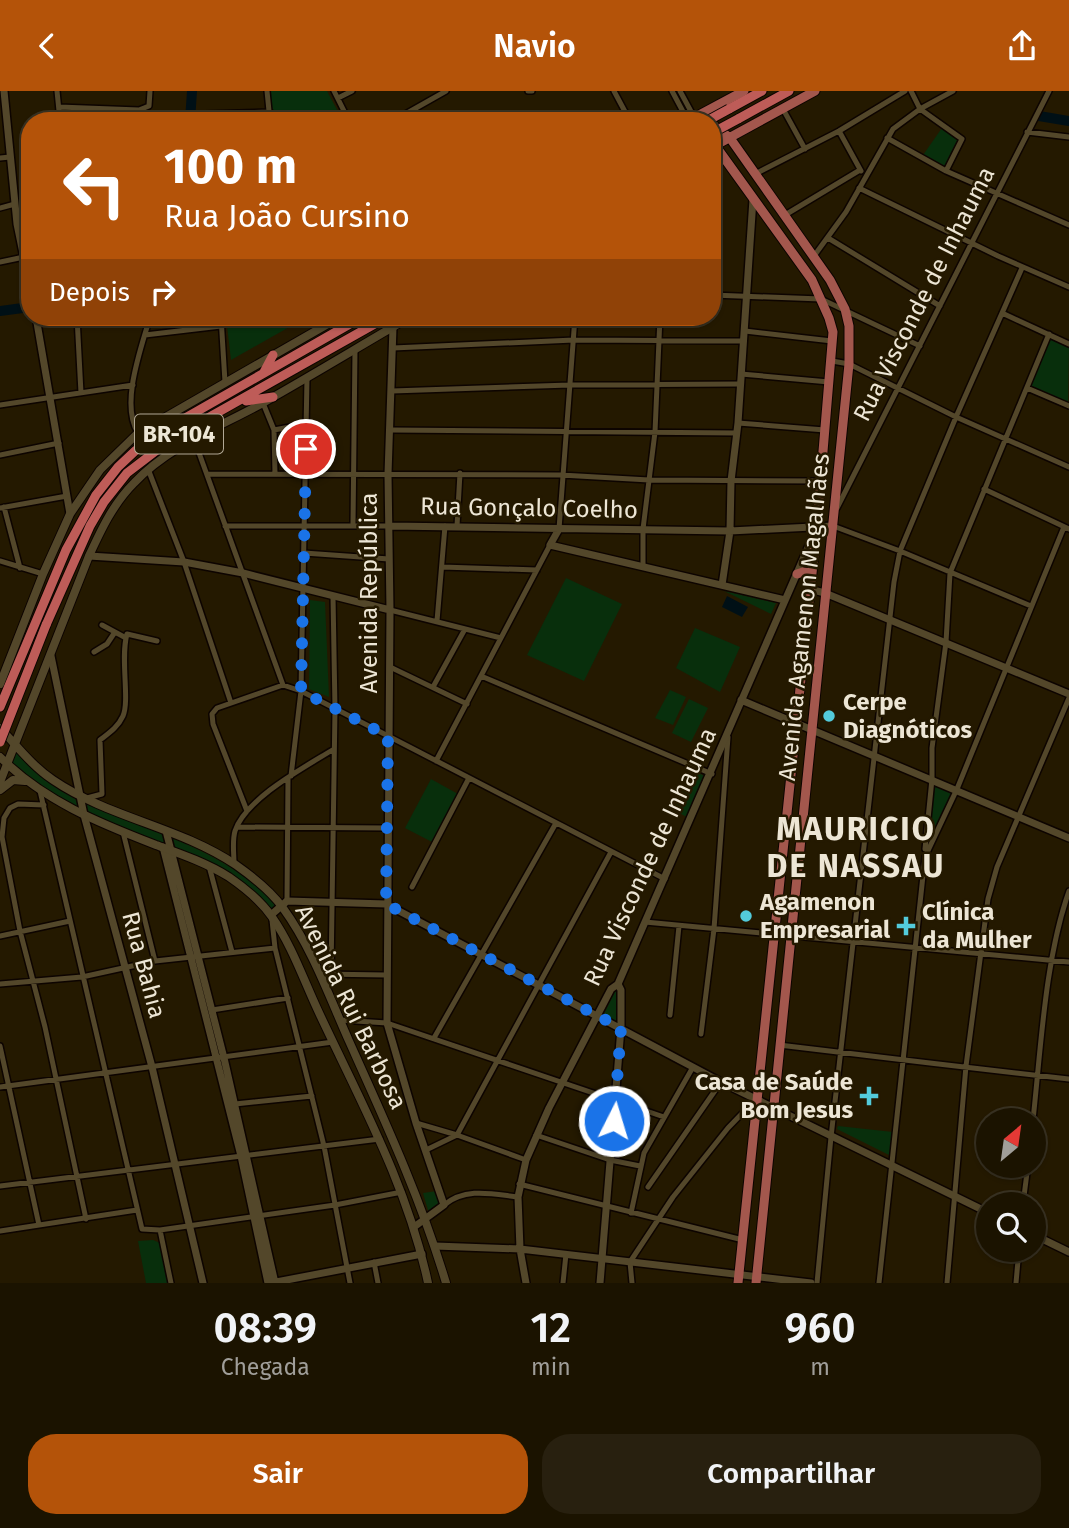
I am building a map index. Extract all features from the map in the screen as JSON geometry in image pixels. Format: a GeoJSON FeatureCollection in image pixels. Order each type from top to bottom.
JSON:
{"type":"FeatureCollection","features":[{"type":"Feature","properties":{"kind":"highway"},"geometry":{"type":"LineString","coordinates":[[721,114],[762,91]]}},
{"type":"Feature","properties":{"kind":"highway"},"geometry":{"type":"LineString","coordinates":[[721,128],[789,91]]}},
{"type":"Feature","properties":{"kind":"highway","name":"BR-104"},"geometry":{"type":"LineString","coordinates":[[0,707],[66,550],[96,495],[118,467],[166,429],[346,326]]}},
{"type":"Feature","properties":{"kind":"highway","name":"BR-104"},"geometry":{"type":"LineString","coordinates":[[0,742],[46,625],[85,536],[116,486],[136,465],[174,437],[371,326]]}},
{"type":"Feature","properties":{"kind":"highway"},"geometry":{"type":"LineString","coordinates":[[263,373],[273,355]]}},
{"type":"Feature","properties":{"kind":"highway"},"geometry":{"type":"LineString","coordinates":[[238,402],[273,397]]}},
{"type":"Feature","properties":{"kind":"main road"},"geometry":{"type":"LineString","coordinates":[[705,112],[744,91]]}},
{"type":"Feature","properties":{"kind":"main road"},"geometry":{"type":"LineString","coordinates":[[721,141],[815,91]]}},
{"type":"Feature","properties":{"kind":"main road"},"geometry":{"type":"LineString","coordinates":[[719,105],[725,119],[742,131]]}},
{"type":"Feature","properties":{"kind":"main road","name":"Avenida Agamenon Magalhães"},"geometry":{"type":"LineString","coordinates":[[721,131],[730,138],[814,256],[845,309],[849,326],[849,364],[756,1280]]}},
{"type":"Feature","properties":{"kind":"main road"},"geometry":{"type":"LineString","coordinates":[[740,152],[742,131]]}},
{"type":"Feature","properties":{"kind":"main road","name":"Avenida Agamenon Magalhães"},"geometry":{"type":"LineString","coordinates":[[721,155],[812,281],[829,318],[833,341],[739,1279]]}},
{"type":"Feature","properties":{"kind":"main road"},"geometry":{"type":"LineString","coordinates":[[0,684],[43,574],[70,515],[100,470],[138,433],[324,326]]}},
{"type":"Feature","properties":{"kind":"main road"},"geometry":{"type":"LineString","coordinates":[[0,782],[3,760],[15,744],[89,556],[118,501],[148,469],[194,439],[263,403],[393,327]]}},
{"type":"Feature","properties":{"kind":"main road"},"geometry":{"type":"LineString","coordinates":[[797,574],[811,573]]}},
{"type":"Feature","properties":{"kind":"main road","name":"Avenida Rui Barbosa"},"geometry":{"type":"LineString","coordinates":[[0,728],[41,770],[84,797],[166,831],[234,864],[284,903],[340,1020],[426,1219],[446,1283]]}},
{"type":"Feature","properties":{"kind":"main road","name":"Avenida Rui Barbosa"},"geometry":{"type":"LineString","coordinates":[[3,760],[40,791],[84,815],[209,866],[246,890],[271,915],[290,948],[380,1139],[414,1227],[428,1283]]}},
{"type":"Feature","properties":{"kind":"main road"},"geometry":{"type":"LineString","coordinates":[[0,790],[13,781],[27,782]]}},
{"type":"Feature","properties":{"kind":"street"},"geometry":{"type":"LineString","coordinates":[[4,91],[3,116],[21,243]]}},
{"type":"Feature","properties":{"kind":"street"},"geometry":{"type":"LineString","coordinates":[[57,91],[59,112]]}},
{"type":"Feature","properties":{"kind":"street"},"geometry":{"type":"LineString","coordinates":[[59,107],[132,111],[145,109],[150,101],[150,91]]}},
{"type":"Feature","properties":{"kind":"street"},"geometry":{"type":"LineString","coordinates":[[267,91],[270,112]]}},
{"type":"Feature","properties":{"kind":"street"},"geometry":{"type":"LineString","coordinates":[[334,91],[344,112]]}},
{"type":"Feature","properties":{"kind":"street"},"geometry":{"type":"LineString","coordinates":[[338,99],[352,91]]}},
{"type":"Feature","properties":{"kind":"street"},"geometry":{"type":"LineString","coordinates":[[409,112],[446,91]]}},
{"type":"Feature","properties":{"kind":"street"},"geometry":{"type":"LineString","coordinates":[[614,91],[625,112]]}},
{"type":"Feature","properties":{"kind":"street"},"geometry":{"type":"LineString","coordinates":[[672,91],[684,112]]}},
{"type":"Feature","properties":{"kind":"street"},"geometry":{"type":"LineString","coordinates":[[680,91],[687,112]]}},
{"type":"Feature","properties":{"kind":"street"},"geometry":{"type":"LineString","coordinates":[[755,174],[839,131],[905,91]]}},
{"type":"Feature","properties":{"kind":"street"},"geometry":{"type":"LineString","coordinates":[[911,91],[920,109],[962,139],[946,171]]}},
{"type":"Feature","properties":{"kind":"street"},"geometry":{"type":"LineString","coordinates":[[814,256],[859,188],[887,138],[901,122],[953,91]]}},
{"type":"Feature","properties":{"kind":"street","name":"Rua Visconde de Inhauma"},"geometry":{"type":"LineString","coordinates":[[834,514],[1049,91]]}},
{"type":"Feature","properties":{"kind":"street"},"geometry":{"type":"LineString","coordinates":[[783,109],[805,149]]}},
{"type":"Feature","properties":{"kind":"street"},"geometry":{"type":"LineString","coordinates":[[839,131],[864,176]]}},
{"type":"Feature","properties":{"kind":"street"},"geometry":{"type":"LineString","coordinates":[[1027,132],[1069,137]]}},
{"type":"Feature","properties":{"kind":"street"},"geometry":{"type":"LineString","coordinates":[[887,138],[946,171],[996,194],[1067,224],[1069,216]]}},
{"type":"Feature","properties":{"kind":"street"},"geometry":{"type":"LineString","coordinates":[[0,158],[10,157]]}},
{"type":"Feature","properties":{"kind":"street"},"geometry":{"type":"LineString","coordinates":[[785,215],[860,170]]}},
{"type":"Feature","properties":{"kind":"street"},"geometry":{"type":"LineString","coordinates":[[859,188],[1022,268],[1069,287]]}},
{"type":"Feature","properties":{"kind":"street"},"geometry":{"type":"LineString","coordinates":[[722,585],[730,531],[731,481],[738,423],[754,198]]}},
{"type":"Feature","properties":{"kind":"street"},"geometry":{"type":"LineString","coordinates":[[0,208],[15,204]]}},
{"type":"Feature","properties":{"kind":"street"},"geometry":{"type":"LineString","coordinates":[[17,224],[21,224]]}},
{"type":"Feature","properties":{"kind":"street"},"geometry":{"type":"LineString","coordinates":[[828,238],[940,306]]}},
{"type":"Feature","properties":{"kind":"street"},"geometry":{"type":"LineString","coordinates":[[0,262],[21,258]]}},
{"type":"Feature","properties":{"kind":"street"},"geometry":{"type":"LineString","coordinates":[[817,1283],[888,619],[900,551],[1022,268]]}},
{"type":"Feature","properties":{"kind":"street"},"geometry":{"type":"LineString","coordinates":[[721,295],[821,299],[920,346]]}},
{"type":"Feature","properties":{"kind":"street"},"geometry":{"type":"LineString","coordinates":[[1002,313],[1069,344]]}},
{"type":"Feature","properties":{"kind":"street"},"geometry":{"type":"LineString","coordinates":[[38,326],[70,515]]}},
{"type":"Feature","properties":{"kind":"street"},"geometry":{"type":"LineString","coordinates":[[77,326],[81,393]]}},
{"type":"Feature","properties":{"kind":"street"},"geometry":{"type":"LineString","coordinates":[[138,433],[131,416],[133,384],[147,326]]}},
{"type":"Feature","properties":{"kind":"street"},"geometry":{"type":"LineString","coordinates":[[145,335],[221,326],[225,382]]}},
{"type":"Feature","properties":{"kind":"street"},"geometry":{"type":"LineString","coordinates":[[436,761],[559,529],[561,475],[575,326]]}},
{"type":"Feature","properties":{"kind":"street"},"geometry":{"type":"LineString","coordinates":[[643,566],[643,529],[655,432],[659,326]]}},
{"type":"Feature","properties":{"kind":"street","name":"Avenida República"},"geometry":{"type":"LineString","coordinates":[[393,327],[388,474],[390,667],[387,1023],[416,1123],[444,1205]]}},
{"type":"Feature","properties":{"kind":"street"},"geometry":{"type":"LineString","coordinates":[[745,331],[833,341]]}},
{"type":"Feature","properties":{"kind":"street"},"geometry":{"type":"LineString","coordinates":[[878,1283],[925,857],[932,748],[946,642],[950,573],[1048,334]]}},
{"type":"Feature","properties":{"kind":"street"},"geometry":{"type":"LineString","coordinates":[[393,348],[574,340],[744,341]]}},
{"type":"Feature","properties":{"kind":"street"},"geometry":{"type":"LineString","coordinates":[[352,525],[355,350]]}},
{"type":"Feature","properties":{"kind":"street"},"geometry":{"type":"LineString","coordinates":[[832,361],[849,364],[1004,440],[1069,467]]}},
{"type":"Feature","properties":{"kind":"street"},"geometry":{"type":"LineString","coordinates":[[741,374],[829,382]]}},
{"type":"Feature","properties":{"kind":"street"},"geometry":{"type":"LineString","coordinates":[[284,903],[286,826],[301,691],[307,377]]}},
{"type":"Feature","properties":{"kind":"street"},"geometry":{"type":"LineString","coordinates":[[0,405],[133,384]]}},
{"type":"Feature","properties":{"kind":"street"},"geometry":{"type":"LineString","coordinates":[[392,391],[570,385],[740,384]]}},
{"type":"Feature","properties":{"kind":"street"},"geometry":{"type":"LineString","coordinates":[[1027,388],[1069,405]]}},
{"type":"Feature","properties":{"kind":"street"},"geometry":{"type":"LineString","coordinates":[[263,403],[274,430],[275,474]]}},
{"type":"Feature","properties":{"kind":"street"},"geometry":{"type":"LineString","coordinates":[[738,423],[825,430]]}},
{"type":"Feature","properties":{"kind":"street"},"geometry":{"type":"LineString","coordinates":[[274,430],[306,424]]}},
{"type":"Feature","properties":{"kind":"street"},"geometry":{"type":"LineString","coordinates":[[391,430],[737,433]]}},
{"type":"Feature","properties":{"kind":"street"},"geometry":{"type":"LineString","coordinates":[[194,439],[284,685]]}},
{"type":"Feature","properties":{"kind":"street"},"geometry":{"type":"LineString","coordinates":[[0,455],[59,443]]}},
{"type":"Feature","properties":{"kind":"street"},"geometry":{"type":"LineString","coordinates":[[148,469],[184,562],[230,703]]}},
{"type":"Feature","properties":{"kind":"street"},"geometry":{"type":"LineString","coordinates":[[208,474],[460,473],[649,480],[820,481]]}},
{"type":"Feature","properties":{"kind":"street"},"geometry":{"type":"LineString","coordinates":[[457,526],[460,473]]}},
{"type":"Feature","properties":{"kind":"street"},"geometry":{"type":"LineString","coordinates":[[925,857],[957,789],[1031,606],[1067,528],[984,489]]}},
{"type":"Feature","properties":{"kind":"street"},"geometry":{"type":"LineString","coordinates":[[20,568],[2,508],[67,496]]}},
{"type":"Feature","properties":{"kind":"street","name":"Rua Gonçalo Coelho"},"geometry":{"type":"LineString","coordinates":[[225,526],[457,526],[730,531],[833,526]]}},
{"type":"Feature","properties":{"kind":"street"},"geometry":{"type":"LineString","coordinates":[[437,621],[446,526]]}},
{"type":"Feature","properties":{"kind":"street"},"geometry":{"type":"LineString","coordinates":[[833,526],[1031,606]]}},
{"type":"Feature","properties":{"kind":"street","name":"Rua Visconde de Inhauma"},"geometry":{"type":"LineString","coordinates":[[526,1283],[520,1249],[518,1197],[526,1160],[562,1082],[611,989],[618,984],[712,774],[741,700],[816,528]]}},
{"type":"Feature","properties":{"kind":"street"},"geometry":{"type":"LineString","coordinates":[[550,545],[785,600]]}},
{"type":"Feature","properties":{"kind":"street"},"geometry":{"type":"LineString","coordinates":[[304,553],[388,559]]}},
{"type":"Feature","properties":{"kind":"street"},"geometry":{"type":"LineString","coordinates":[[89,556],[184,562],[243,573],[501,638]]}},
{"type":"Feature","properties":{"kind":"street"},"geometry":{"type":"LineString","coordinates":[[0,561],[43,574]]}},
{"type":"Feature","properties":{"kind":"street"},"geometry":{"type":"LineString","coordinates":[[442,566],[537,570]]}},
{"type":"Feature","properties":{"kind":"street"},"geometry":{"type":"LineString","coordinates":[[809,589],[946,642],[1069,696],[991,884],[966,1066],[947,1283]]}},
{"type":"Feature","properties":{"kind":"street"},"geometry":{"type":"LineString","coordinates":[[331,974],[335,709],[332,596]]}},
{"type":"Feature","properties":{"kind":"street"},"geometry":{"type":"LineString","coordinates":[[102,625],[126,638]]}},
{"type":"Feature","properties":{"kind":"street"},"geometry":{"type":"LineString","coordinates":[[433,687],[465,629]]}},
{"type":"Feature","properties":{"kind":"street"},"geometry":{"type":"LineString","coordinates":[[94,652],[107,644],[115,632]]}},
{"type":"Feature","properties":{"kind":"street"},"geometry":{"type":"LineString","coordinates":[[84,797],[102,794],[100,740],[112,731],[125,714],[124,646],[127,634],[157,641]]}},
{"type":"Feature","properties":{"kind":"street","name":"Rua Bahia"},"geometry":{"type":"LineString","coordinates":[[51,656],[84,797],[84,815],[152,1067],[203,1283]]}},
{"type":"Feature","properties":{"kind":"street"},"geometry":{"type":"LineString","coordinates":[[390,667],[467,704]]}},
{"type":"Feature","properties":{"kind":"street"},"geometry":{"type":"LineString","coordinates":[[481,676],[712,774]]}},
{"type":"Feature","properties":{"kind":"street"},"geometry":{"type":"LineString","coordinates":[[247,811],[213,724],[212,714],[217,708],[284,685],[301,691],[665,879]]}},
{"type":"Feature","properties":{"kind":"street"},"geometry":{"type":"LineString","coordinates":[[741,700],[1069,838]]}},
{"type":"Feature","properties":{"kind":"street"},"geometry":{"type":"LineString","coordinates":[[701,1034],[714,929],[728,734]]}},
{"type":"Feature","properties":{"kind":"street"},"geometry":{"type":"LineString","coordinates":[[234,864],[237,827],[247,811],[334,748]]}},
{"type":"Feature","properties":{"kind":"street"},"geometry":{"type":"LineString","coordinates":[[412,887],[469,778]]}},
{"type":"Feature","properties":{"kind":"street"},"geometry":{"type":"LineString","coordinates":[[40,791],[143,1230],[160,1230],[335,1205],[402,1192]]}},
{"type":"Feature","properties":{"kind":"street"},"geometry":{"type":"LineString","coordinates":[[44,805],[18,804],[10,808],[4,818],[2,837],[20,931],[57,1080],[86,1219]]}},
{"type":"Feature","properties":{"kind":"street"},"geometry":{"type":"LineString","coordinates":[[434,1038],[556,823]]}},
{"type":"Feature","properties":{"kind":"street"},"geometry":{"type":"LineString","coordinates":[[237,827],[387,828]]}},
{"type":"Feature","properties":{"kind":"street"},"geometry":{"type":"LineString","coordinates":[[166,831],[167,849],[215,1059],[244,1156]]}},
{"type":"Feature","properties":{"kind":"street"},"geometry":{"type":"LineString","coordinates":[[123,832],[155,961]]}},
{"type":"Feature","properties":{"kind":"street"},"geometry":{"type":"LineString","coordinates":[[426,1150],[457,1135],[611,852]]}},
{"type":"Feature","properties":{"kind":"street"},"geometry":{"type":"LineString","coordinates":[[209,866],[232,952]]}},
{"type":"Feature","properties":{"kind":"street"},"geometry":{"type":"LineString","coordinates":[[1034,1108],[1056,931],[1069,891]]}},
{"type":"Feature","properties":{"kind":"street"},"geometry":{"type":"LineString","coordinates":[[350,1283],[324,1146],[275,948],[271,915],[284,903],[386,904],[721,1082],[976,1207]]}},
{"type":"Feature","properties":{"kind":"street"},"geometry":{"type":"LineString","coordinates":[[0,936],[70,921]]}},
{"type":"Feature","properties":{"kind":"street"},"geometry":{"type":"LineString","coordinates":[[645,922],[1069,962]]}},
{"type":"Feature","properties":{"kind":"street"},"geometry":{"type":"LineString","coordinates":[[670,1015],[679,926]]}},
{"type":"Feature","properties":{"kind":"street"},"geometry":{"type":"LineString","coordinates":[[0,984],[82,977],[155,961],[275,948]]}},
{"type":"Feature","properties":{"kind":"street"},"geometry":{"type":"LineString","coordinates":[[193,957],[212,1010],[224,1058],[272,1283],[422,1254]]}},
{"type":"Feature","properties":{"kind":"street"},"geometry":{"type":"LineString","coordinates":[[319,974],[386,975]]}},
{"type":"Feature","properties":{"kind":"street"},"geometry":{"type":"LineString","coordinates":[[600,1283],[621,1028],[621,990],[618,984]]}},
{"type":"Feature","properties":{"kind":"street"},"geometry":{"type":"LineString","coordinates":[[212,1010],[288,998]]}},
{"type":"Feature","properties":{"kind":"street"},"geometry":{"type":"LineString","coordinates":[[340,1020],[387,1023],[664,1117]]}},
{"type":"Feature","properties":{"kind":"street"},"geometry":{"type":"LineString","coordinates":[[0,1087],[333,1042]]}},
{"type":"Feature","properties":{"kind":"street"},"geometry":{"type":"LineString","coordinates":[[779,1045],[1069,1079]]}},
{"type":"Feature","properties":{"kind":"street"},"geometry":{"type":"LineString","coordinates":[[0,1046],[39,1225]]}},
{"type":"Feature","properties":{"kind":"street"},"geometry":{"type":"LineString","coordinates":[[631,1213],[640,1165],[649,1142],[693,1067]]}},
{"type":"Feature","properties":{"kind":"street"},"geometry":{"type":"LineString","coordinates":[[648,1187],[721,1082]]}},
{"type":"Feature","properties":{"kind":"street"},"geometry":{"type":"LineString","coordinates":[[235,1104],[312,1096]]}},
{"type":"Feature","properties":{"kind":"street"},"geometry":{"type":"LineString","coordinates":[[632,1283],[630,1262],[673,1198],[728,1128],[757,1099]]}},
{"type":"Feature","properties":{"kind":"street"},"geometry":{"type":"LineString","coordinates":[[416,1123],[526,1160]]}},
{"type":"Feature","properties":{"kind":"street"},"geometry":{"type":"LineString","coordinates":[[536,1135],[610,1160],[640,1165]]}},
{"type":"Feature","properties":{"kind":"street"},"geometry":{"type":"LineString","coordinates":[[0,1186],[380,1139]]}},
{"type":"Feature","properties":{"kind":"street"},"geometry":{"type":"LineString","coordinates":[[519,1184],[743,1240]]}},
{"type":"Feature","properties":{"kind":"street"},"geometry":{"type":"LineString","coordinates":[[414,1227],[464,1193],[518,1197]]}},
{"type":"Feature","properties":{"kind":"street"},"geometry":{"type":"LineString","coordinates":[[0,1231],[137,1210]]}},
{"type":"Feature","properties":{"kind":"street"},"geometry":{"type":"LineString","coordinates":[[160,1230],[171,1283]]}},
{"type":"Feature","properties":{"kind":"street"},"geometry":{"type":"LineString","coordinates":[[1046,1241],[1069,1252]]}},
{"type":"Feature","properties":{"kind":"street"},"geometry":{"type":"LineString","coordinates":[[435,1246],[520,1249],[603,1258],[739,1279],[810,1283]]}},
{"type":"Feature","properties":{"kind":"street"},"geometry":{"type":"LineString","coordinates":[[563,1283],[566,1254]]}},
{"type":"Feature","properties":{"kind":"street"},"geometry":{"type":"LineString","coordinates":[[374,1262],[378,1283]]}},
{"type":"Feature","properties":{"kind":"street"},"geometry":{"type":"LineString","coordinates":[[1016,1283],[1018,1262]]}},
{"type":"Feature","properties":{"kind":"green space"},"geometry":{"type":"Polygon","coordinates":[[[269,91],[327,91],[338,112],[272,112],[269,91]]]}},
{"type":"Feature","properties":{"kind":"green space"},"geometry":{"type":"Polygon","coordinates":[[[944,125],[962,139],[946,171],[921,158],[944,125]]]}},
{"type":"Feature","properties":{"kind":"green space"},"geometry":{"type":"Polygon","coordinates":[[[227,326],[291,326],[231,360],[227,326]]]}},
{"type":"Feature","properties":{"kind":"green space"},"geometry":{"type":"Polygon","coordinates":[[[1049,334],[1069,344],[1068,405],[1027,388],[1049,334]]]}},
{"type":"Feature","properties":{"kind":"green space"},"geometry":{"type":"Polygon","coordinates":[[[566,578],[622,604],[584,681],[527,655],[566,578]]]}},
{"type":"Feature","properties":{"kind":"green space"},"geometry":{"type":"Polygon","coordinates":[[[724,591],[776,603],[771,614],[724,591]]]}},
{"type":"Feature","properties":{"kind":"green space"},"geometry":{"type":"Polygon","coordinates":[[[310,600],[325,602],[329,697],[309,689],[310,600]]]}},
{"type":"Feature","properties":{"kind":"green space"},"geometry":{"type":"Polygon","coordinates":[[[695,628],[740,647],[720,692],[676,668],[695,628]]]}},
{"type":"Feature","properties":{"kind":"green space"},"geometry":{"type":"Polygon","coordinates":[[[670,690],[686,697],[673,725],[655,718],[670,690]]]}},
{"type":"Feature","properties":{"kind":"green space"},"geometry":{"type":"Polygon","coordinates":[[[689,699],[708,708],[691,742],[672,733],[689,699]]]}},
{"type":"Feature","properties":{"kind":"green space"},"geometry":{"type":"Polygon","coordinates":[[[14,750],[45,779],[81,802],[82,812],[54,799],[8,764],[14,750]]]}},
{"type":"Feature","properties":{"kind":"green space"},"geometry":{"type":"Polygon","coordinates":[[[691,770],[705,776],[687,817],[673,810],[691,770]]]}},
{"type":"Feature","properties":{"kind":"green space"},"geometry":{"type":"Polygon","coordinates":[[[431,779],[458,794],[432,842],[405,828],[431,779]]]}},
{"type":"Feature","properties":{"kind":"green space"},"geometry":{"type":"Polygon","coordinates":[[[933,780],[955,790],[928,843],[933,780]]]}},
{"type":"Feature","properties":{"kind":"green space"},"geometry":{"type":"Polygon","coordinates":[[[84,803],[165,835],[168,848],[86,814],[84,803]]]}},
{"type":"Feature","properties":{"kind":"green space"},"geometry":{"type":"Polygon","coordinates":[[[171,838],[228,866],[278,905],[271,912],[253,894],[173,849],[171,838]]]}},
{"type":"Feature","properties":{"kind":"green space"},"geometry":{"type":"Polygon","coordinates":[[[623,987],[624,1006],[618,1024],[604,1014],[616,989],[623,987]]]}},
{"type":"Feature","properties":{"kind":"green space"},"geometry":{"type":"Polygon","coordinates":[[[838,1126],[893,1132],[891,1156],[837,1129],[838,1126]]]}},
{"type":"Feature","properties":{"kind":"green space"},"geometry":{"type":"Polygon","coordinates":[[[437,1191],[441,1204],[430,1217],[423,1193],[437,1191]]]}},
{"type":"Feature","properties":{"kind":"green space"},"geometry":{"type":"Polygon","coordinates":[[[153,1240],[160,1243],[169,1283],[146,1283],[138,1241],[153,1240]]]}},
{"type":"Feature","properties":{"kind":"shaded area"},"geometry":{"type":"Polygon","coordinates":[[[727,596],[748,607],[742,617],[722,607],[727,596]]]}},
{"type":"Feature","properties":{"kind":"waterway"},"geometry":{"type":"LineString","coordinates":[[191,112],[192,91]]}},
{"type":"Feature","properties":{"kind":"waterway"},"geometry":{"type":"LineString","coordinates":[[1039,116],[1069,121]]}},
{"type":"Feature","properties":{"kind":"waterway"},"geometry":{"type":"LineString","coordinates":[[0,311],[21,308]]}},
{"type":"Feature","properties":{"kind":"place","name":"Cerpe Diagnóticos"},"geometry":{"type":"Point","coordinates":[829,716]}},
{"type":"Feature","properties":{"kind":"place","name":"Agamenon Empresarial"},"geometry":{"type":"Point","coordinates":[746,916]}},
{"type":"Feature","properties":{"kind":"place","name":"Clínica da Mulher"},"geometry":{"type":"Point","coordinates":[906,926]}},
{"type":"Feature","properties":{"kind":"place","name":"Casa de Saúde Bom Jesus"},"geometry":{"type":"Point","coordinates":[869,1096]}},
{"type":"Feature","properties":{"kind":"district","name":"MAURICIO DE NASSAU"},"geometry":{"type":"Point","coordinates":[856,848]}},
{"type":"Feature","properties":{"kind":"route"},"geometry":{"type":"LineString","coordinates":[[306,449],[301,691],[388,736],[386,904],[621,1028],[614,1121]]}}]}
